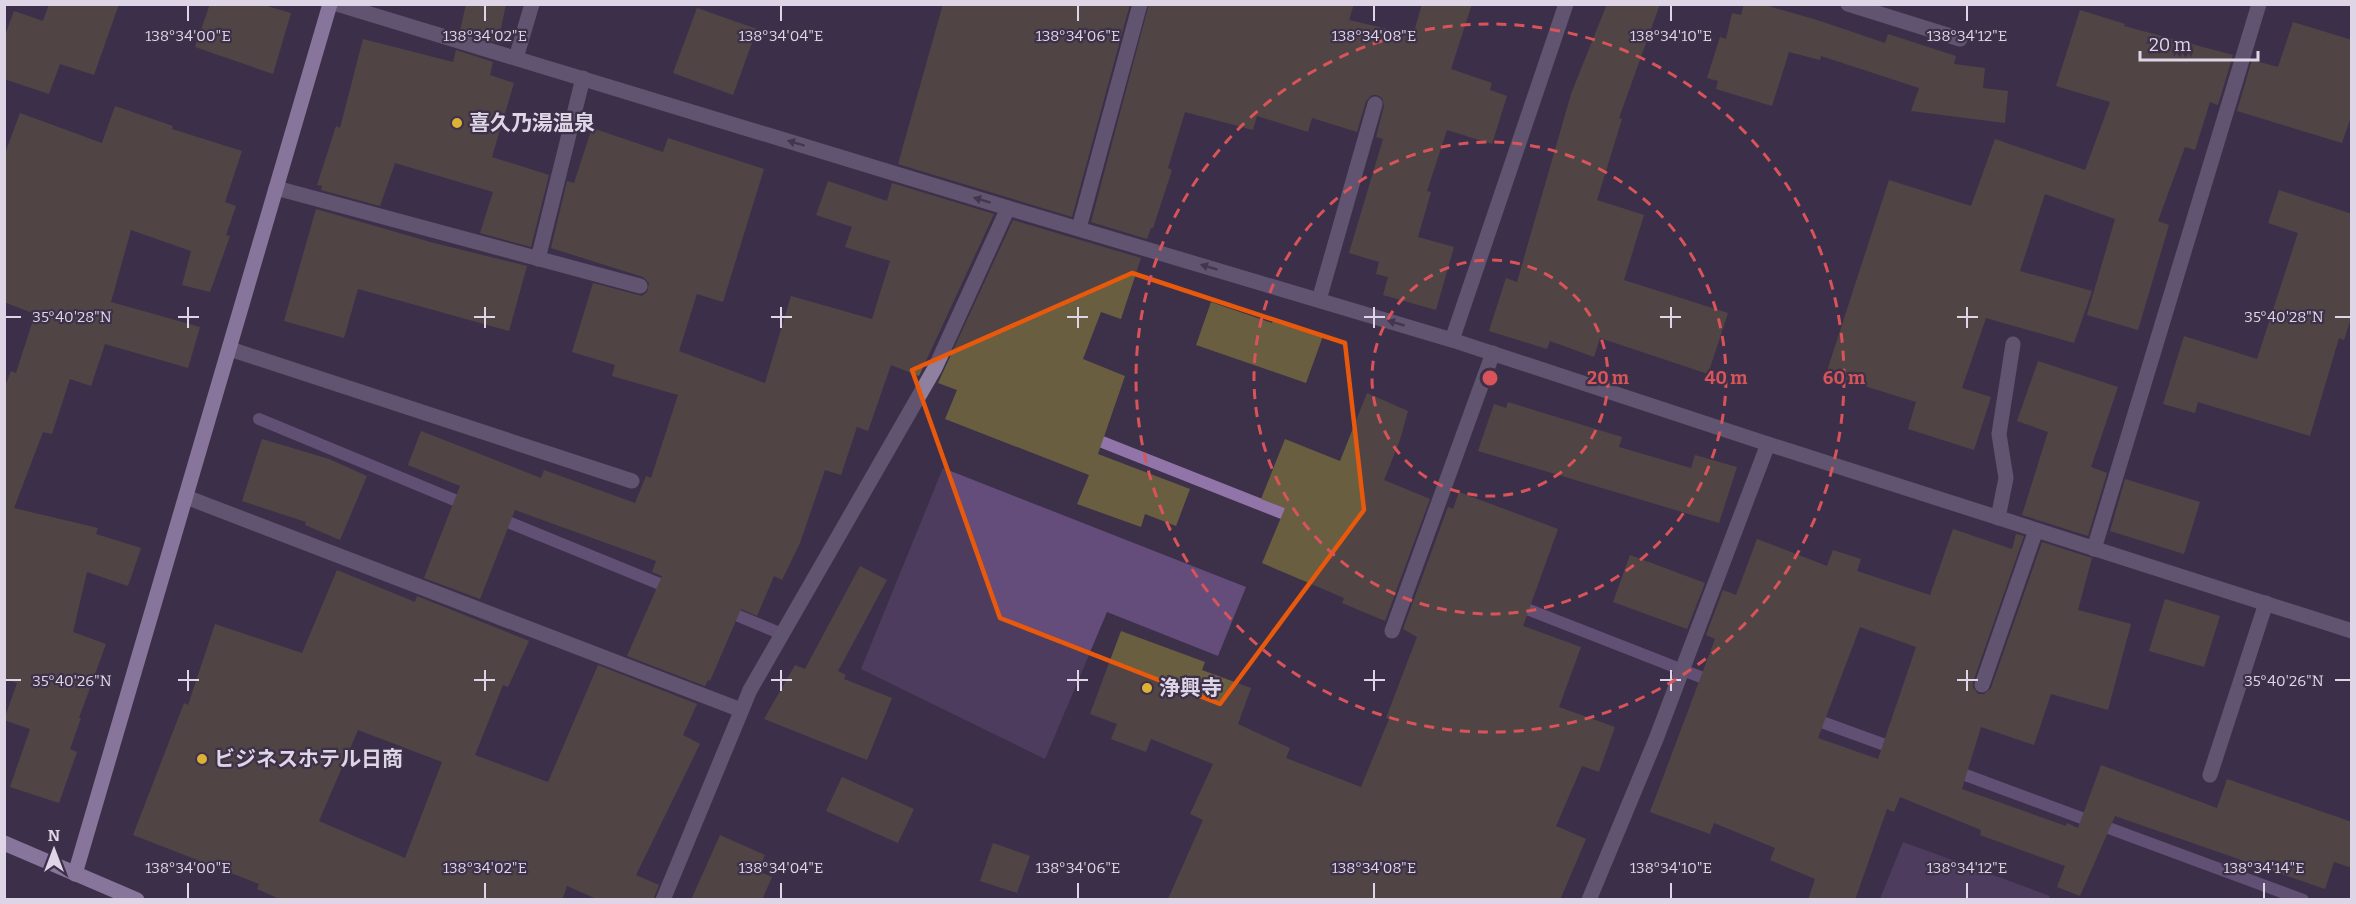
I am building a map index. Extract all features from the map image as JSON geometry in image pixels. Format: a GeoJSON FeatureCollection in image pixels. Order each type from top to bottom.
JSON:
{"type":"FeatureCollection","features":[{"type":"Feature","properties":{"kind":"main road"},"geometry":{"type":"LineString","coordinates":[[75,874],[330,4]]}},
{"type":"Feature","properties":{"kind":"main road"},"geometry":{"type":"LineString","coordinates":[[4,843],[137,900]]}},
{"type":"Feature","properties":{"kind":"street"},"geometry":{"type":"LineString","coordinates":[[337,4],[1452,340],[2352,631]]}},
{"type":"Feature","properties":{"kind":"street"},"geometry":{"type":"LineString","coordinates":[[516,58],[532,4]]}},
{"type":"Feature","properties":{"kind":"street"},"geometry":{"type":"LineString","coordinates":[[1079,228],[1140,4]]}},
{"type":"Feature","properties":{"kind":"street"},"geometry":{"type":"LineString","coordinates":[[1452,340],[1566,4]]}},
{"type":"Feature","properties":{"kind":"street"},"geometry":{"type":"LineString","coordinates":[[1848,4],[1960,39]]}},
{"type":"Feature","properties":{"kind":"street"},"geometry":{"type":"LineString","coordinates":[[2094,549],[2259,4]]}},
{"type":"Feature","properties":{"kind":"street"},"geometry":{"type":"LineString","coordinates":[[538,258],[583,78]]}},
{"type":"Feature","properties":{"kind":"street"},"geometry":{"type":"LineString","coordinates":[[1319,300],[1376,104]]}},
{"type":"Feature","properties":{"kind":"street"},"geometry":{"type":"LineString","coordinates":[[276,188],[640,286]]}},
{"type":"Feature","properties":{"kind":"street"},"geometry":{"type":"LineString","coordinates":[[663,900],[750,690],[934,368],[1008,208]]}},
{"type":"Feature","properties":{"kind":"street"},"geometry":{"type":"LineString","coordinates":[[1998,518],[2006,478],[1999,435],[2013,344]]}},
{"type":"Feature","properties":{"kind":"street"},"geometry":{"type":"LineString","coordinates":[[230,349],[632,481]]}},
{"type":"Feature","properties":{"kind":"street"},"geometry":{"type":"LineString","coordinates":[[1392,631],[1493,353]]}},
{"type":"Feature","properties":{"kind":"street"},"geometry":{"type":"LineString","coordinates":[[1589,900],[1656,739],[1768,444]]}},
{"type":"Feature","properties":{"kind":"street"},"geometry":{"type":"LineString","coordinates":[[186,497],[741,710]]}},
{"type":"Feature","properties":{"kind":"street"},"geometry":{"type":"LineString","coordinates":[[1982,685],[2036,530]]}},
{"type":"Feature","properties":{"kind":"street"},"geometry":{"type":"LineString","coordinates":[[2210,775],[2266,603]]}},
{"type":"Feature","properties":{"kind":"highlighted area"},"geometry":{"type":"Polygon","coordinates":[[[1132,273],[1345,343],[1364,510],[1220,704],[1000,618],[912,370],[1132,273]]]}},
{"type":"Feature","properties":{"kind":"shaded area"},"geometry":{"type":"Polygon","coordinates":[[[943,468],[1246,587],[1218,656],[1107,612],[1045,759],[861,669],[943,468]]]}},
{"type":"Feature","properties":{"kind":"shaded area"},"geometry":{"type":"Polygon","coordinates":[[[1903,842],[2050,896],[2048,900],[1880,899],[1903,842]]]}},
{"type":"Feature","properties":{"kind":"building"},"geometry":{"type":"Polygon","coordinates":[[[49,4],[119,4],[94,75],[60,64],[49,94],[4,79],[4,38],[14,11],[43,21],[49,4]]]}},
{"type":"Feature","properties":{"kind":"building"},"geometry":{"type":"Polygon","coordinates":[[[210,4],[260,4],[291,13],[273,74],[195,47],[210,4]]]}},
{"type":"Feature","properties":{"kind":"building"},"geometry":{"type":"Polygon","coordinates":[[[466,4],[506,4],[498,43],[460,31],[466,4]]]}},
{"type":"Feature","properties":{"kind":"building"},"geometry":{"type":"Polygon","coordinates":[[[943,4],[1130,4],[1072,217],[898,164],[943,4]]]}},
{"type":"Feature","properties":{"kind":"building"},"geometry":{"type":"Polygon","coordinates":[[[1149,4],[1354,4],[1349,20],[1413,35],[1422,4],[1472,4],[1451,69],[1492,83],[1490,90],[1507,96],[1492,144],[1447,130],[1427,191],[1431,192],[1418,237],[1454,247],[1436,310],[1383,295],[1388,277],[1376,274],[1379,262],[1349,253],[1383,139],[1376,137],[1384,106],[1382,98],[1377,95],[1372,95],[1366,101],[1357,132],[1312,118],[1308,132],[1257,116],[1253,130],[1185,112],[1168,168],[1172,170],[1153,228],[1147,239],[1091,222],[1149,4]]]}},
{"type":"Feature","properties":{"kind":"building"},"geometry":{"type":"Polygon","coordinates":[[[1607,4],[1660,4],[1619,118],[1622,119],[1597,200],[1644,215],[1624,280],[1728,313],[1708,374],[1600,338],[1594,357],[1550,341],[1547,349],[1489,331],[1506,278],[1517,282],[1571,94],[1607,4]]]}},
{"type":"Feature","properties":{"kind":"building"},"geometry":{"type":"Polygon","coordinates":[[[1744,4],[1761,4],[1885,43],[1888,34],[1956,56],[1954,64],[1985,68],[1983,88],[2008,91],[2005,123],[1911,111],[1919,88],[1821,56],[1820,60],[1789,52],[1772,106],[1716,89],[1718,81],[1707,78],[1720,37],[1726,39],[1732,13],[1741,15],[1744,4]]]}},
{"type":"Feature","properties":{"kind":"building"},"geometry":{"type":"Polygon","coordinates":[[[697,8],[757,29],[733,95],[673,73],[697,8]]]}},
{"type":"Feature","properties":{"kind":"building"},"geometry":{"type":"Polygon","coordinates":[[[2080,10],[2125,24],[2124,26],[2233,55],[2218,105],[2210,102],[2195,150],[2185,147],[2158,221],[2169,225],[2138,330],[2087,315],[2115,219],[2045,194],[2020,271],[2092,291],[2074,343],[1986,318],[1962,388],[1991,397],[1974,450],[1908,429],[1916,402],[1826,374],[1889,180],[1971,206],[1995,139],[2085,170],[2110,102],[2056,86],[2080,10]]]}},
{"type":"Feature","properties":{"kind":"building"},"geometry":{"type":"Polygon","coordinates":[[[2293,22],[2352,40],[2352,114],[2342,143],[2237,111],[2252,60],[2278,67],[2293,22]]]}},
{"type":"Feature","properties":{"kind":"building"},"geometry":{"type":"Polygon","coordinates":[[[363,39],[453,62],[456,50],[493,62],[490,75],[514,83],[492,157],[549,175],[531,247],[480,233],[493,192],[395,163],[380,206],[321,190],[322,186],[317,185],[336,126],[340,128],[363,39]]]}},
{"type":"Feature","properties":{"kind":"building"},"geometry":{"type":"Polygon","coordinates":[[[115,106],[173,126],[172,129],[242,151],[225,202],[236,206],[226,235],[230,236],[210,292],[182,285],[191,251],[131,230],[111,302],[200,327],[188,368],[105,344],[91,386],[70,379],[52,434],[43,432],[14,508],[98,528],[96,534],[141,548],[128,586],[87,572],[73,632],[106,644],[79,718],[81,718],[70,749],[77,752],[59,803],[10,787],[30,729],[4,720],[17,683],[4,679],[4,389],[11,371],[16,373],[35,314],[4,302],[4,156],[20,113],[102,143],[115,106]]]}},
{"type":"Feature","properties":{"kind":"building"},"geometry":{"type":"Polygon","coordinates":[[[592,128],[663,152],[668,138],[764,169],[723,302],[697,294],[679,351],[765,383],[791,296],[872,319],[890,261],[845,247],[852,227],[816,215],[828,181],[887,201],[892,183],[994,214],[919,376],[891,365],[868,431],[857,427],[841,475],[825,470],[800,543],[782,580],[774,576],[757,616],[741,609],[710,681],[708,680],[705,686],[627,656],[662,576],[652,572],[656,561],[515,510],[480,599],[424,578],[460,486],[408,465],[421,431],[541,478],[544,470],[635,503],[646,476],[651,478],[678,395],[612,376],[615,365],[572,352],[593,283],[642,296],[647,292],[649,283],[643,277],[551,248],[567,181],[574,183],[592,128]]]}},
{"type":"Feature","properties":{"kind":"building"},"geometry":{"type":"Polygon","coordinates":[[[2279,190],[2352,214],[2352,315],[2344,340],[2339,338],[2310,436],[2198,402],[2195,413],[2163,404],[2184,336],[2257,359],[2298,233],[2268,223],[2279,190]]]}},
{"type":"Feature","properties":{"kind":"building"},"geometry":{"type":"Polygon","coordinates":[[[316,209],[434,243],[527,266],[509,331],[358,289],[344,338],[284,321],[316,209]]]}},
{"type":"Feature","properties":{"kind":"building"},"geometry":{"type":"Polygon","coordinates":[[[1013,220],[1141,258],[1121,319],[1101,312],[1083,359],[1125,376],[1098,454],[1190,489],[1176,526],[1145,514],[1141,527],[1077,504],[1089,475],[945,419],[957,390],[938,383],[1013,220]]]}},
{"type":"Feature","properties":{"kind":"building"},"geometry":{"type":"Polygon","coordinates":[[[1211,302],[1272,323],[1274,318],[1323,336],[1306,383],[1196,345],[1211,302]]]}},
{"type":"Feature","properties":{"kind":"building"},"geometry":{"type":"Polygon","coordinates":[[[2038,361],[2118,387],[2091,467],[2107,473],[2088,536],[2022,515],[2048,432],[2017,421],[2038,361]]]}},
{"type":"Feature","properties":{"kind":"building"},"geometry":{"type":"Polygon","coordinates":[[[1367,393],[1408,411],[1400,440],[1384,480],[1430,499],[1385,621],[1342,603],[1344,598],[1262,563],[1285,508],[1261,499],[1285,439],[1340,461],[1367,393]]]}},
{"type":"Feature","properties":{"kind":"building"},"geometry":{"type":"Polygon","coordinates":[[[1508,402],[1622,437],[1619,447],[1691,468],[1695,455],[1737,467],[1719,523],[1478,451],[1494,404],[1506,408],[1508,402]]]}},
{"type":"Feature","properties":{"kind":"building"},"geometry":{"type":"Polygon","coordinates":[[[262,439],[329,459],[367,476],[340,540],[305,525],[306,522],[242,501],[262,439]]]}},
{"type":"Feature","properties":{"kind":"building"},"geometry":{"type":"Polygon","coordinates":[[[2125,479],[2200,502],[2184,554],[2110,531],[2125,479]]]}},
{"type":"Feature","properties":{"kind":"building"},"geometry":{"type":"Polygon","coordinates":[[[1459,492],[1558,529],[1523,626],[1581,647],[1559,707],[1615,727],[1599,772],[1582,766],[1556,826],[1586,839],[1560,900],[1168,899],[1203,820],[1190,814],[1213,764],[1151,739],[1146,752],[1111,739],[1117,724],[1090,714],[1121,631],[1205,662],[1202,670],[1251,688],[1238,724],[1290,748],[1286,758],[1361,787],[1389,719],[1386,718],[1417,637],[1403,629],[1448,507],[1453,509],[1459,492]]]}},
{"type":"Feature","properties":{"kind":"building"},"geometry":{"type":"Polygon","coordinates":[[[1953,529],[2012,549],[2016,534],[2024,536],[1973,682],[1973,687],[1978,694],[1984,694],[1991,688],[2042,542],[2092,558],[2078,610],[2131,624],[2108,710],[2051,694],[2034,745],[1981,727],[1962,789],[2066,826],[2067,823],[2078,828],[2101,765],[2217,808],[2227,779],[2352,822],[2352,868],[2334,862],[2325,889],[2115,816],[2080,896],[2057,887],[2065,866],[1980,835],[1981,830],[1900,797],[1894,812],[1887,809],[1855,900],[1808,900],[1815,879],[1770,860],[1775,848],[1714,823],[1710,834],[1650,812],[1715,639],[1706,635],[1723,590],[1736,595],[1757,539],[1827,566],[1833,550],[1861,559],[1857,571],[1930,595],[1953,529]],[[1860,627],[1818,738],[1878,759],[1916,647],[1860,627]]]}},
{"type":"Feature","properties":{"kind":"building"},"geometry":{"type":"Polygon","coordinates":[[[1630,555],[1705,583],[1687,629],[1613,602],[1630,555]]]}},
{"type":"Feature","properties":{"kind":"building"},"geometry":{"type":"Polygon","coordinates":[[[860,566],[887,580],[838,671],[846,675],[844,679],[892,698],[867,760],[764,719],[795,665],[805,669],[860,566]]]}},
{"type":"Feature","properties":{"kind":"building"},"geometry":{"type":"Polygon","coordinates":[[[337,570],[415,602],[417,596],[529,641],[508,687],[503,685],[475,755],[548,782],[598,665],[697,704],[683,735],[700,744],[636,875],[659,885],[653,900],[599,900],[567,886],[562,900],[282,900],[257,889],[259,884],[133,835],[184,703],[188,705],[215,624],[302,653],[337,570]],[[358,730],[319,821],[405,858],[442,762],[358,730]]]}},
{"type":"Feature","properties":{"kind":"building"},"geometry":{"type":"Polygon","coordinates":[[[2165,599],[2220,616],[2204,667],[2149,651],[2165,599]]]}},
{"type":"Feature","properties":{"kind":"building"},"geometry":{"type":"Polygon","coordinates":[[[842,777],[914,809],[898,843],[826,811],[842,777]]]}},
{"type":"Feature","properties":{"kind":"building"},"geometry":{"type":"Polygon","coordinates":[[[720,835],[765,855],[758,871],[772,877],[762,900],[691,900],[720,835]]]}},
{"type":"Feature","properties":{"kind":"building"},"geometry":{"type":"Polygon","coordinates":[[[993,843],[1030,856],[1017,893],[980,881],[993,843]]]}},
{"type":"Feature","properties":{"kind":"waterway"},"geometry":{"type":"LineString","coordinates":[[259,419],[469,506]]}},
{"type":"Feature","properties":{"kind":"waterway"},"geometry":{"type":"LineString","coordinates":[[1087,436],[1297,519]]}},
{"type":"Feature","properties":{"kind":"waterway"},"geometry":{"type":"LineString","coordinates":[[496,517],[672,589]]}},
{"type":"Feature","properties":{"kind":"waterway"},"geometry":{"type":"LineString","coordinates":[[1514,604],[1716,683]]}},
{"type":"Feature","properties":{"kind":"waterway"},"geometry":{"type":"LineString","coordinates":[[724,610],[782,634]]}},
{"type":"Feature","properties":{"kind":"waterway"},"geometry":{"type":"LineString","coordinates":[[1808,717],[1896,749]]}},
{"type":"Feature","properties":{"kind":"waterway"},"geometry":{"type":"LineString","coordinates":[[1952,770],[2303,900]]}},
{"type":"Feature","properties":{"kind":"place","name":"喜久乃湯温泉"},"geometry":{"type":"Point","coordinates":[457,123]}},
{"type":"Feature","properties":{"kind":"place","name":"浄興寺"},"geometry":{"type":"Point","coordinates":[1147,688]}},
{"type":"Feature","properties":{"kind":"place","name":"ビジネスホテル日商"},"geometry":{"type":"Point","coordinates":[202,759]}}]}
